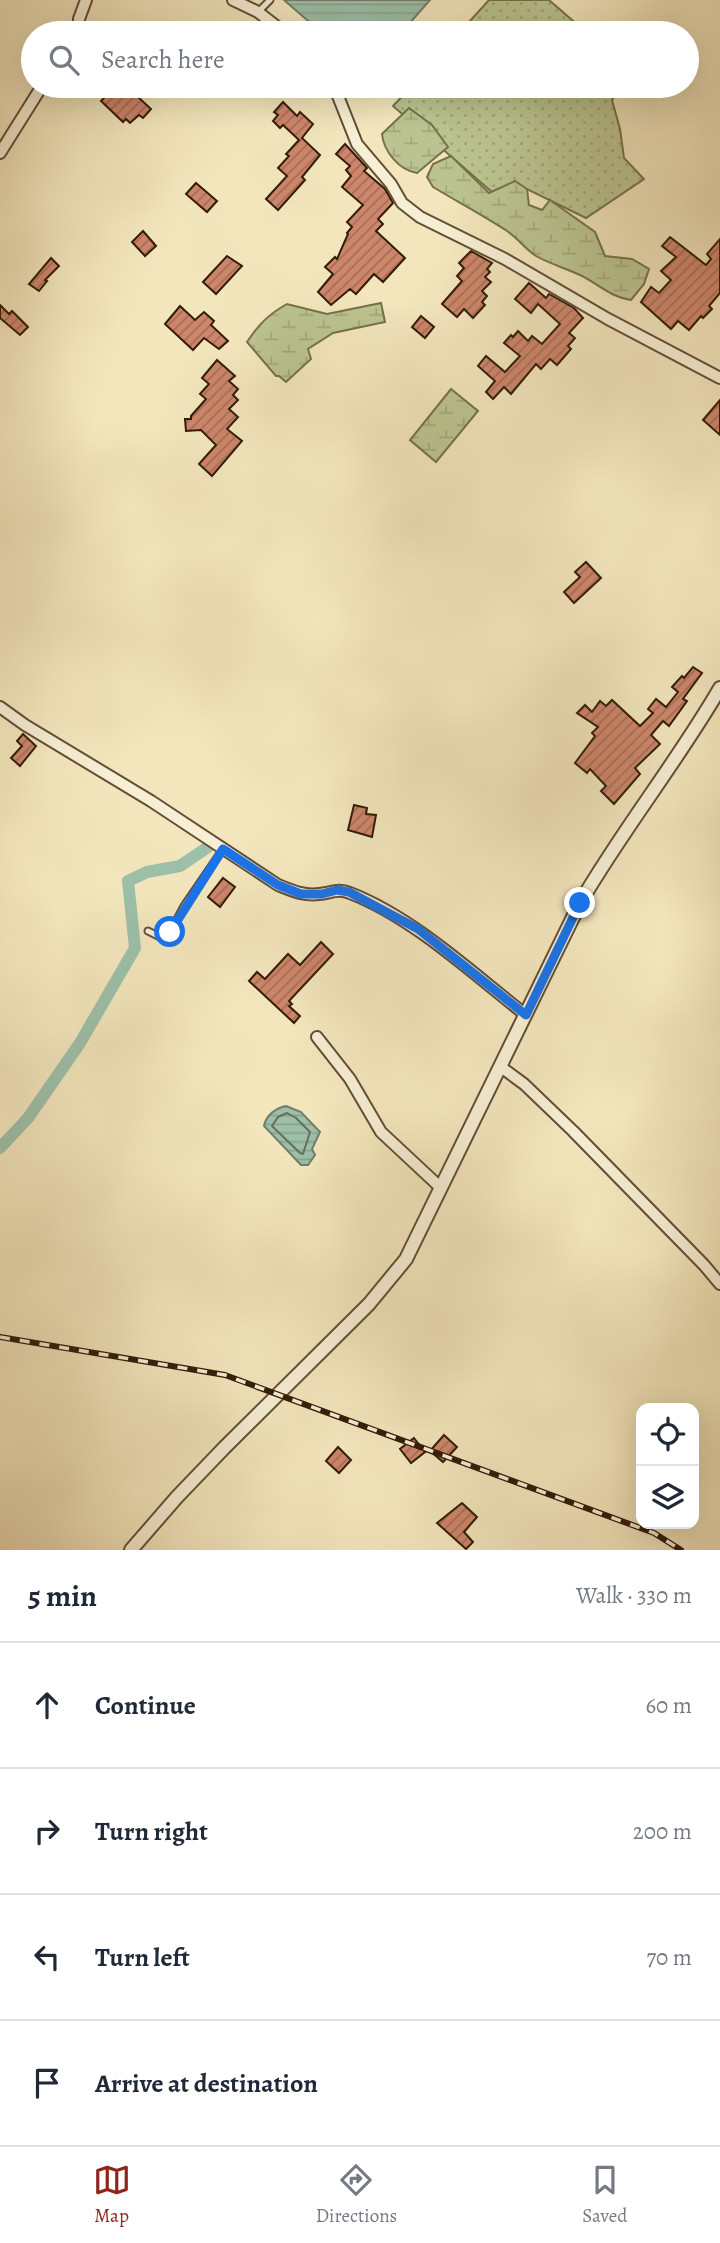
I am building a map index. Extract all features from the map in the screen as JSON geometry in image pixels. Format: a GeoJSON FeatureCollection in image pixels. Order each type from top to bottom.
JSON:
{"type":"FeatureCollection","features":[{"type":"Feature","properties":{"kind":"street"},"geometry":{"type":"LineString","coordinates":[[79,21],[86,0]]}},
{"type":"Feature","properties":{"kind":"street"},"geometry":{"type":"LineString","coordinates":[[233,0],[270,21]]}},
{"type":"Feature","properties":{"kind":"street"},"geometry":{"type":"LineString","coordinates":[[0,153],[34,98]]}},
{"type":"Feature","properties":{"kind":"street"},"geometry":{"type":"LineString","coordinates":[[339,98],[357,144],[391,184],[402,203],[421,217],[494,253],[608,319],[720,378]]}},
{"type":"Feature","properties":{"kind":"street"},"geometry":{"type":"LineString","coordinates":[[131,1550],[233,1439],[369,1304],[405,1259],[580,903],[604,862],[702,719],[720,688]]}},
{"type":"Feature","properties":{"kind":"street"},"geometry":{"type":"LineString","coordinates":[[0,707],[151,801],[278,885],[301,894],[322,894],[337,890],[349,892],[418,929],[526,1015]]}},
{"type":"Feature","properties":{"kind":"street"},"geometry":{"type":"LineString","coordinates":[[317,1037],[351,1079],[381,1132],[441,1188]]}},
{"type":"Feature","properties":{"kind":"street"},"geometry":{"type":"LineString","coordinates":[[500,1067],[524,1084],[573,1131],[720,1284]]}},
{"type":"Feature","properties":{"kind":"lane"},"geometry":{"type":"LineString","coordinates":[[258,12],[270,0]]}},
{"type":"Feature","properties":{"kind":"lane"},"geometry":{"type":"LineString","coordinates":[[148,931],[163,939],[167,938],[218,846]]}},
{"type":"Feature","properties":{"kind":"green space"},"geometry":{"type":"Polygon","coordinates":[[[489,0],[549,0],[573,21],[470,21],[489,0]]]}},
{"type":"Feature","properties":{"kind":"green space"},"geometry":{"type":"Polygon","coordinates":[[[401,98],[614,98],[624,158],[644,179],[586,218],[527,189],[500,199],[393,106],[401,98]]]}},
{"type":"Feature","properties":{"kind":"green space"},"geometry":{"type":"Polygon","coordinates":[[[409,108],[432,125],[448,147],[417,173],[404,168],[393,159],[382,134],[409,108]]]}},
{"type":"Feature","properties":{"kind":"green space"},"geometry":{"type":"Polygon","coordinates":[[[451,156],[489,193],[515,181],[527,189],[529,205],[542,210],[550,200],[595,232],[605,256],[632,259],[649,269],[644,284],[631,300],[536,256],[507,231],[433,187],[427,177],[433,164],[451,156]]]}},
{"type":"Feature","properties":{"kind":"green space"},"geometry":{"type":"Polygon","coordinates":[[[381,303],[385,322],[333,333],[308,349],[311,359],[286,382],[276,376],[247,342],[264,320],[287,304],[327,314],[381,303]]]}},
{"type":"Feature","properties":{"kind":"green space"},"geometry":{"type":"Polygon","coordinates":[[[451,389],[478,411],[436,462],[410,440],[451,389]]]}},
{"type":"Feature","properties":{"kind":"water"},"geometry":{"type":"Polygon","coordinates":[[[284,0],[430,0],[412,21],[308,21],[284,0]]]}},
{"type":"Feature","properties":{"kind":"water"},"geometry":{"type":"Polygon","coordinates":[[[286,1106],[301,1112],[320,1132],[312,1149],[315,1155],[308,1165],[301,1165],[264,1126],[272,1113],[286,1106]]]}},
{"type":"Feature","properties":{"kind":"building"},"geometry":{"type":"Polygon","coordinates":[[[104,98],[139,98],[151,109],[143,118],[139,115],[130,123],[126,119],[123,122],[101,101],[104,98]]]}},
{"type":"Feature","properties":{"kind":"building"},"geometry":{"type":"Polygon","coordinates":[[[283,102],[297,116],[300,112],[313,124],[302,138],[320,155],[302,177],[305,180],[278,210],[266,199],[287,176],[278,168],[299,140],[283,125],[280,128],[273,121],[278,115],[274,112],[283,102]]]}},
{"type":"Feature","properties":{"kind":"building"},"geometry":{"type":"Polygon","coordinates":[[[345,144],[367,168],[364,171],[385,189],[393,203],[378,219],[383,224],[376,231],[405,258],[383,282],[374,274],[356,294],[350,289],[331,305],[318,292],[333,274],[325,267],[335,257],[337,259],[352,227],[347,222],[363,205],[342,187],[351,176],[346,170],[350,166],[336,154],[345,144]]]}},
{"type":"Feature","properties":{"kind":"building"},"geometry":{"type":"Polygon","coordinates":[[[196,183],[217,201],[207,212],[186,194],[196,183]]]}},
{"type":"Feature","properties":{"kind":"building"},"geometry":{"type":"Polygon","coordinates":[[[143,231],[156,246],[145,256],[132,242],[143,231]]]}},
{"type":"Feature","properties":{"kind":"building"},"geometry":{"type":"Polygon","coordinates":[[[670,237],[706,265],[711,259],[707,254],[720,239],[720,293],[709,306],[712,309],[703,318],[701,316],[689,330],[678,321],[671,329],[641,302],[651,287],[659,293],[671,280],[661,271],[676,257],[662,246],[670,237]]]}},
{"type":"Feature","properties":{"kind":"building"},"geometry":{"type":"Polygon","coordinates":[[[471,251],[492,263],[487,269],[490,272],[485,277],[491,282],[482,291],[487,296],[482,302],[485,305],[473,318],[464,309],[457,317],[442,304],[462,281],[457,276],[464,268],[459,263],[471,251]]]}},
{"type":"Feature","properties":{"kind":"building"},"geometry":{"type":"Polygon","coordinates":[[[227,256],[242,266],[216,294],[203,282],[227,256]]]}},
{"type":"Feature","properties":{"kind":"building"},"geometry":{"type":"Polygon","coordinates":[[[51,258],[59,266],[45,280],[47,281],[39,291],[29,284],[51,258]]]}},
{"type":"Feature","properties":{"kind":"building"},"geometry":{"type":"Polygon","coordinates":[[[529,283],[546,298],[549,294],[574,308],[583,318],[569,333],[575,338],[568,346],[571,349],[557,365],[550,359],[541,369],[536,364],[511,394],[504,387],[493,399],[486,392],[495,381],[478,366],[486,356],[505,372],[520,356],[504,343],[511,335],[513,337],[518,331],[528,341],[532,336],[542,344],[560,324],[538,304],[531,313],[515,299],[529,283]]]}},
{"type":"Feature","properties":{"kind":"building"},"geometry":{"type":"Polygon","coordinates":[[[0,305],[9,314],[12,311],[28,327],[20,335],[0,318],[0,305]]]}},
{"type":"Feature","properties":{"kind":"building"},"geometry":{"type":"Polygon","coordinates":[[[180,306],[195,320],[204,312],[214,321],[211,325],[228,341],[219,349],[204,338],[193,350],[165,324],[180,306]]]}},
{"type":"Feature","properties":{"kind":"building"},"geometry":{"type":"Polygon","coordinates":[[[421,316],[434,327],[425,338],[412,327],[421,316]]]}},
{"type":"Feature","properties":{"kind":"building"},"geometry":{"type":"Polygon","coordinates":[[[217,360],[235,376],[229,381],[238,389],[233,395],[238,400],[229,409],[238,417],[227,429],[242,441],[212,476],[199,464],[216,445],[201,430],[186,431],[185,419],[191,419],[206,399],[200,394],[209,384],[202,378],[217,360]]]}},
{"type":"Feature","properties":{"kind":"building"},"geometry":{"type":"Polygon","coordinates":[[[720,400],[720,435],[703,420],[720,400]]]}},
{"type":"Feature","properties":{"kind":"building"},"geometry":{"type":"Polygon","coordinates":[[[586,562],[601,578],[574,603],[564,592],[580,577],[575,572],[586,562]]]}},
{"type":"Feature","properties":{"kind":"building"},"geometry":{"type":"Polygon","coordinates":[[[693,667],[702,673],[683,699],[687,701],[669,726],[663,721],[651,735],[660,744],[635,768],[640,774],[614,804],[601,791],[606,786],[590,769],[587,773],[575,763],[595,736],[592,733],[598,727],[577,713],[585,705],[592,712],[600,701],[606,706],[612,700],[640,726],[653,713],[648,709],[656,699],[666,707],[678,692],[672,687],[693,667]]]}},
{"type":"Feature","properties":{"kind":"building"},"geometry":{"type":"Polygon","coordinates":[[[23,734],[36,746],[20,766],[11,758],[22,746],[17,741],[23,734]]]}},
{"type":"Feature","properties":{"kind":"building"},"geometry":{"type":"Polygon","coordinates":[[[354,805],[367,808],[366,814],[376,815],[372,837],[348,830],[354,805]]]}},
{"type":"Feature","properties":{"kind":"building"},"geometry":{"type":"Polygon","coordinates":[[[223,878],[235,887],[220,907],[208,897],[223,878]]]}},
{"type":"Feature","properties":{"kind":"building"},"geometry":{"type":"Polygon","coordinates":[[[321,942],[333,954],[289,1001],[292,1004],[289,1006],[300,1016],[294,1023],[249,981],[257,972],[265,979],[288,954],[300,965],[321,942]]]}},
{"type":"Feature","properties":{"kind":"building"},"geometry":{"type":"Polygon","coordinates":[[[444,1435],[457,1447],[443,1462],[430,1451],[444,1435]]]}},
{"type":"Feature","properties":{"kind":"building"},"geometry":{"type":"Polygon","coordinates":[[[414,1438],[425,1452],[411,1463],[400,1449],[414,1438]]]}},
{"type":"Feature","properties":{"kind":"building"},"geometry":{"type":"Polygon","coordinates":[[[338,1447],[351,1460],[339,1473],[326,1461],[338,1447]]]}},
{"type":"Feature","properties":{"kind":"building"},"geometry":{"type":"Polygon","coordinates":[[[462,1503],[477,1517],[464,1532],[473,1542],[466,1549],[437,1523],[462,1503]]]}},
{"type":"Feature","properties":{"kind":"waterway"},"geometry":{"type":"LineString","coordinates":[[0,1148],[28,1118],[80,1043],[135,948],[128,881],[147,872],[180,866],[208,847]]}},
{"type":"Feature","properties":{"kind":"railway"},"geometry":{"type":"LineString","coordinates":[[0,1337],[225,1375],[654,1533],[681,1550]]}},
{"type":"Feature","properties":{"kind":"route"},"geometry":{"type":"LineString","coordinates":[[170,932],[184,906],[223,849],[278,885],[301,894],[322,894],[337,890],[349,892],[418,929],[526,1015],[580,903]]}}]}
